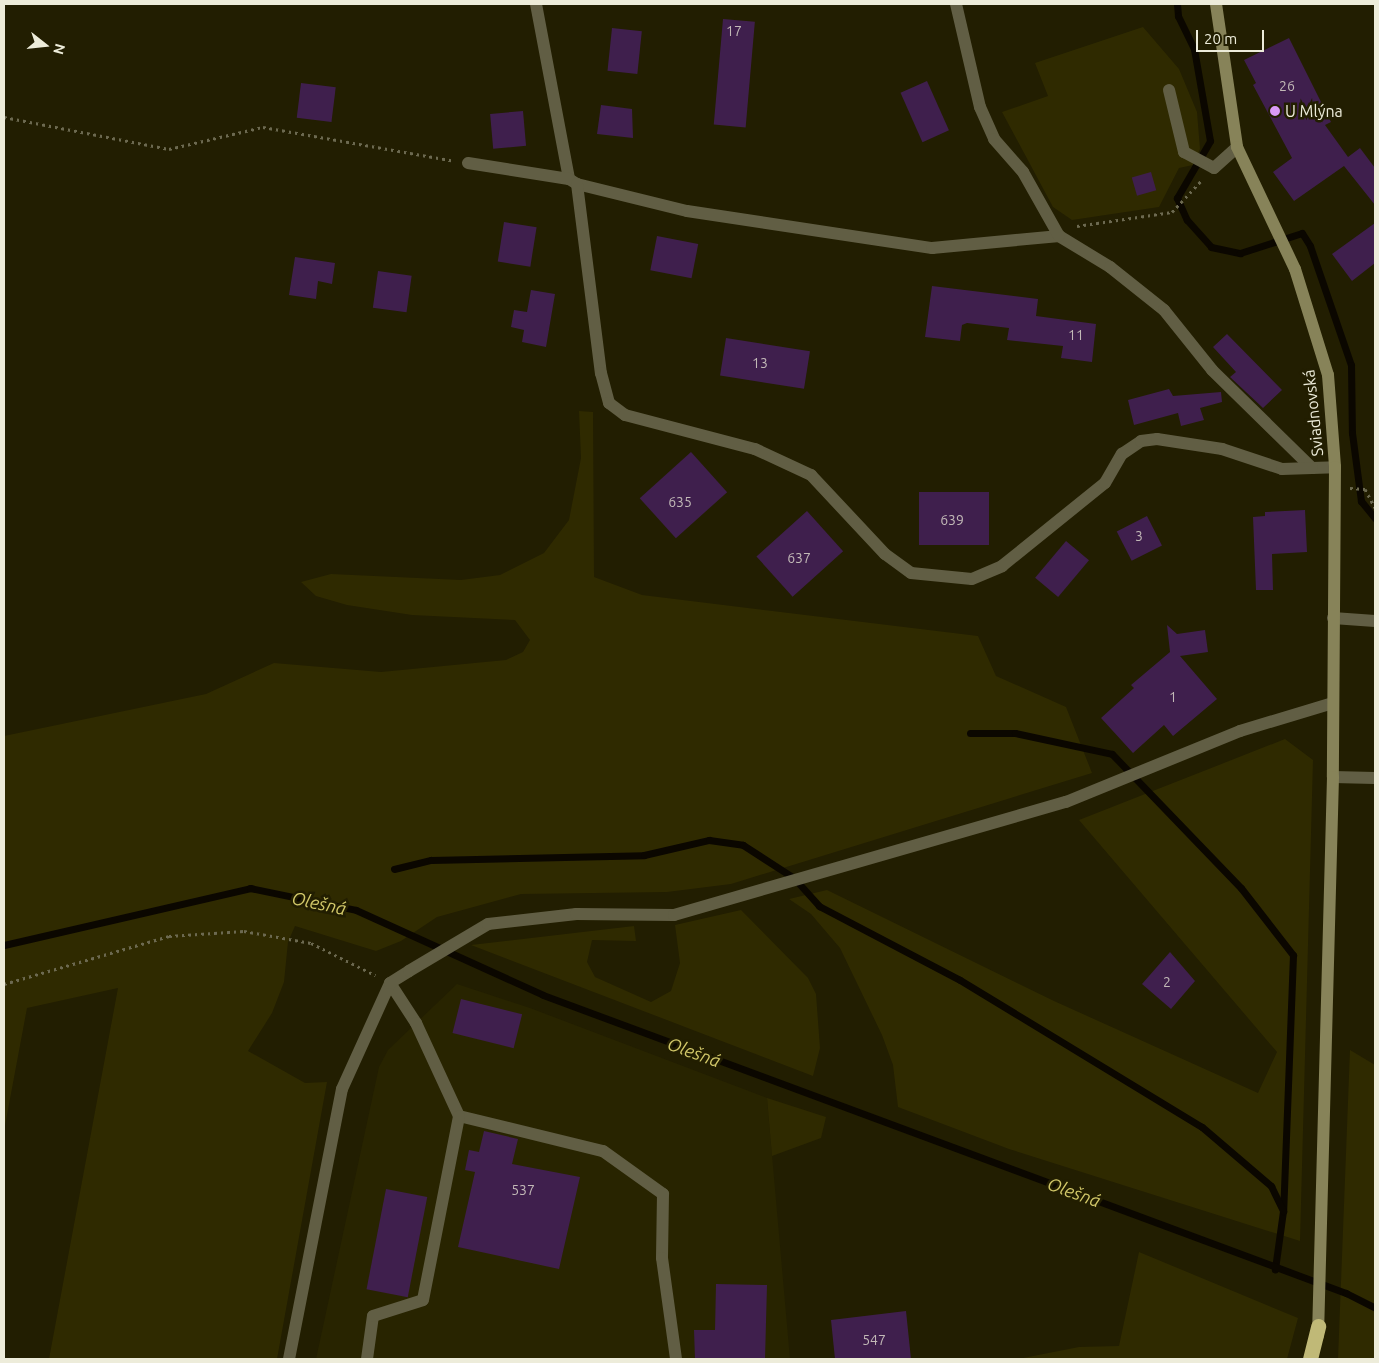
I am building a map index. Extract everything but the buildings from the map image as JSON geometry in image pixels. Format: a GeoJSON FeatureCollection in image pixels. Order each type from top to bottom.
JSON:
{"type":"FeatureCollection","features":[{"type":"Feature","properties":{"kind":"highway"},"geometry":{"type":"LineString","coordinates":[[1310,1359],[1318,1326]]}},
{"type":"Feature","properties":{"kind":"street"},"geometry":{"type":"LineString","coordinates":[[536,4],[573,181],[601,373],[610,404],[625,415],[755,449],[811,475],[885,554],[912,573],[972,579],[1002,566],[1105,483],[1122,454],[1141,441],[1157,439],[1222,449],[1282,469],[1335,467]]}},
{"type":"Feature","properties":{"kind":"street"},"geometry":{"type":"LineString","coordinates":[[956,4],[980,107],[994,139],[1023,172],[1059,236],[1110,268],[1164,310],[1212,370],[1312,468]]}},
{"type":"Feature","properties":{"kind":"street","name":"Sviadnovská"},"geometry":{"type":"LineString","coordinates":[[1216,4],[1237,147],[1284,246],[1328,375],[1335,467],[1333,777],[1318,1359]]}},
{"type":"Feature","properties":{"kind":"street"},"geometry":{"type":"LineString","coordinates":[[1169,90],[1184,152],[1214,168],[1237,147]]}},
{"type":"Feature","properties":{"kind":"street"},"geometry":{"type":"LineString","coordinates":[[468,163],[573,181],[688,211],[932,248],[1059,236]]}},
{"type":"Feature","properties":{"kind":"street"},"geometry":{"type":"LineString","coordinates":[[1333,618],[1375,621]]}},
{"type":"Feature","properties":{"kind":"street"},"geometry":{"type":"LineString","coordinates":[[289,1359],[342,1089],[390,983],[488,924],[576,914],[674,915],[1066,802],[1240,731],[1333,703]]}},
{"type":"Feature","properties":{"kind":"street"},"geometry":{"type":"LineString","coordinates":[[1333,777],[1375,778]]}},
{"type":"Feature","properties":{"kind":"street"},"geometry":{"type":"LineString","coordinates":[[367,1359],[373,1316],[423,1300],[459,1116],[416,1023],[390,983]]}},
{"type":"Feature","properties":{"kind":"street"},"geometry":{"type":"LineString","coordinates":[[459,1116],[603,1151],[663,1194],[662,1258],[676,1359]]}},
{"type":"Feature","properties":{"kind":"path"},"geometry":{"type":"LineString","coordinates":[[4,116],[169,149],[263,127],[468,163]]}},
{"type":"Feature","properties":{"kind":"path"},"geometry":{"type":"LineString","coordinates":[[1081,225],[1172,212],[1214,168]]}},
{"type":"Feature","properties":{"kind":"path"},"geometry":{"type":"LineString","coordinates":[[1352,488],[1365,489],[1375,508]]}},
{"type":"Feature","properties":{"kind":"path"},"geometry":{"type":"LineString","coordinates":[[4,984],[169,936],[244,931],[278,934],[311,943],[390,983]]}},
{"type":"Feature","properties":{"kind":"shaded area"},"geometry":{"type":"Polygon","coordinates":[[[1143,27],[1179,69],[1197,112],[1200,149],[1193,165],[1179,168],[1159,207],[1072,220],[1053,207],[1002,112],[1048,96],[1035,63],[1143,27]]]}},
{"type":"Feature","properties":{"kind":"shaded area"},"geometry":{"type":"Polygon","coordinates":[[[579,411],[593,412],[594,577],[642,595],[978,636],[996,676],[1066,707],[1092,773],[731,884],[667,892],[521,894],[437,917],[401,941],[376,951],[295,926],[288,942],[284,982],[272,1013],[248,1051],[305,1083],[327,1082],[277,1359],[49,1359],[118,988],[27,1008],[4,1131],[4,736],[206,694],[274,663],[381,672],[506,660],[523,652],[530,640],[515,620],[412,615],[347,605],[316,596],[301,582],[331,574],[461,580],[500,575],[544,553],[569,520],[581,458],[579,411]]]}},
{"type":"Feature","properties":{"kind":"shaded area"},"geometry":{"type":"Polygon","coordinates":[[[1285,739],[1313,760],[1300,1241],[1009,1149],[898,1107],[893,1065],[882,1035],[840,948],[811,914],[789,899],[827,890],[1054,1001],[1258,1093],[1277,1052],[1079,820],[1285,739]]]}},
{"type":"Feature","properties":{"kind":"shaded area"},"geometry":{"type":"Polygon","coordinates":[[[741,910],[808,978],[816,994],[820,1048],[813,1076],[471,945],[634,926],[636,941],[592,940],[587,962],[595,977],[651,1002],[671,991],[680,963],[675,925],[741,910]]]}},
{"type":"Feature","properties":{"kind":"shaded area"},"geometry":{"type":"Polygon","coordinates":[[[457,984],[530,1008],[767,1098],[790,1359],[316,1359],[379,1067],[388,1050],[457,984]]]}},
{"type":"Feature","properties":{"kind":"shaded area"},"geometry":{"type":"Polygon","coordinates":[[[1350,1050],[1375,1065],[1375,1359],[1338,1359],[1350,1050]]]}},
{"type":"Feature","properties":{"kind":"shaded area"},"geometry":{"type":"Polygon","coordinates":[[[767,1098],[826,1117],[821,1138],[772,1156],[767,1098]]]}},
{"type":"Feature","properties":{"kind":"shaded area"},"geometry":{"type":"Polygon","coordinates":[[[1139,1252],[1298,1318],[1287,1359],[1018,1359],[1079,1347],[1119,1346],[1139,1252]]]}},
{"type":"Feature","properties":{"kind":"waterway"},"geometry":{"type":"LineString","coordinates":[[1177,4],[1178,16],[1194,49],[1210,141],[1177,198],[1187,220],[1211,247],[1240,253],[1302,233],[1310,246],[1351,365],[1352,433],[1361,501],[1375,518]]}},
{"type":"Feature","properties":{"kind":"waterway"},"geometry":{"type":"LineString","coordinates":[[970,733],[1015,733],[1112,754],[1241,888],[1293,955],[1283,1211],[1275,1269]]}},
{"type":"Feature","properties":{"kind":"waterway"},"geometry":{"type":"LineString","coordinates":[[394,869],[431,860],[644,855],[709,840],[743,845],[794,878],[819,906],[960,980],[1202,1127],[1271,1186],[1283,1211]]}},
{"type":"Feature","properties":{"kind":"waterway","name":"Olešná"},"geometry":{"type":"LineString","coordinates":[[4,945],[250,888],[356,910],[543,995],[1346,1293],[1375,1308]]}},
{"type":"Feature","properties":{"kind":"place","name":"U Mlýna"},"geometry":{"type":"Point","coordinates":[1275,111]}}]}
